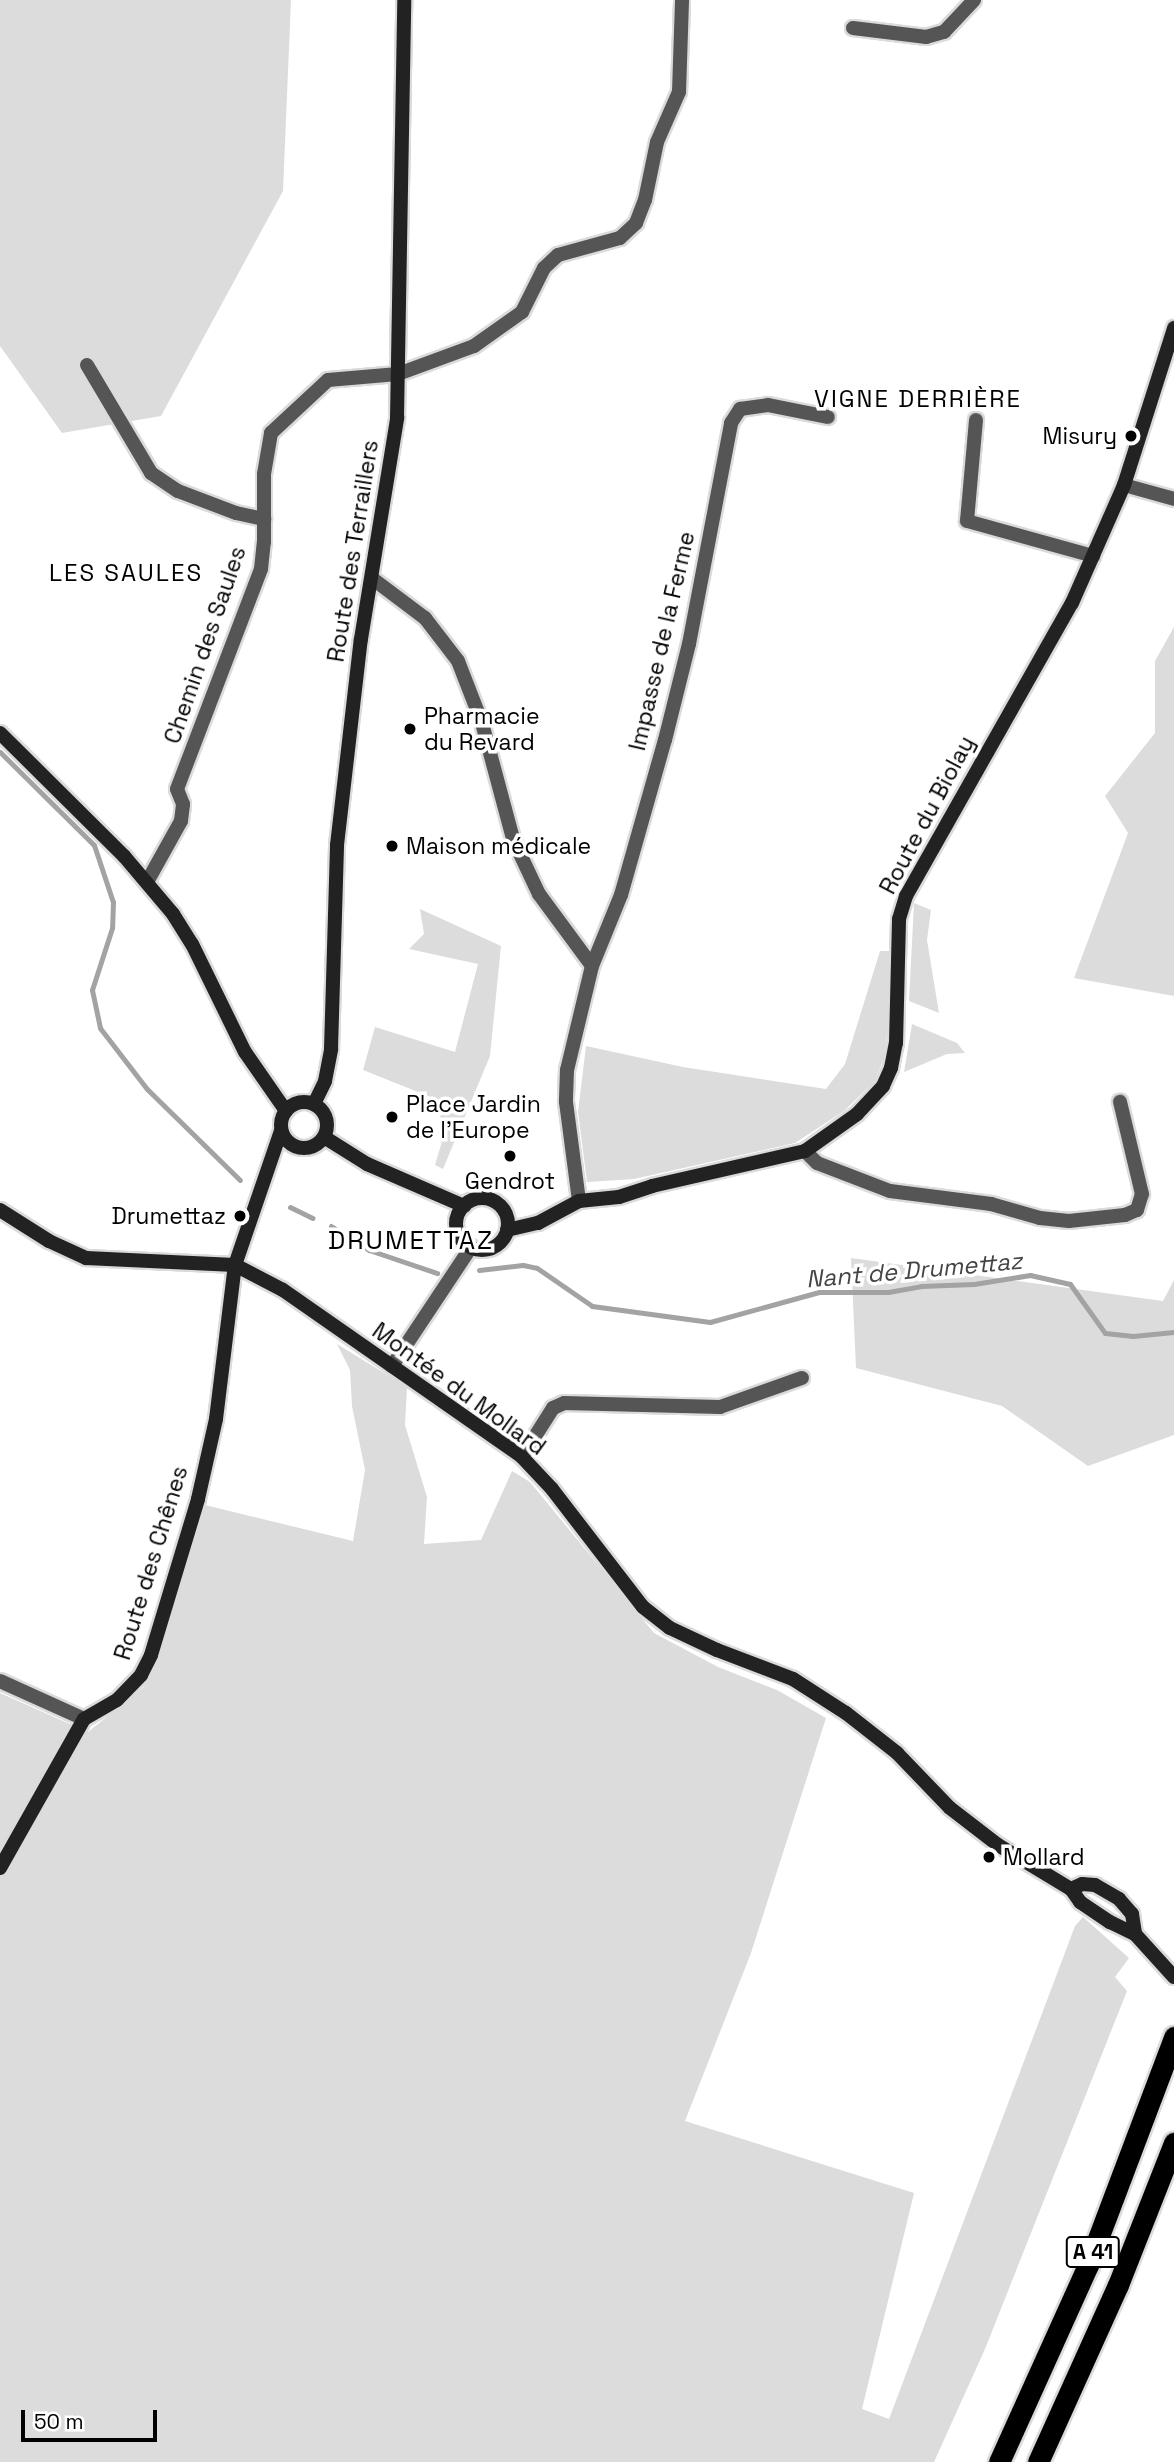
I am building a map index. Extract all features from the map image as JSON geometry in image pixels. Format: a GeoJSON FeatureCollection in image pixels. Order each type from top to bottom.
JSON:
{"type":"FeatureCollection","features":[{"type":"Feature","properties":{"kind":"highway","name":"A 41"},"geometry":{"type":"LineString","coordinates":[[999,2462],[1088,2265],[1174,2037]]}},
{"type":"Feature","properties":{"kind":"highway","name":"A 41"},"geometry":{"type":"LineString","coordinates":[[1038,2462],[1103,2321],[1174,2143]]}},
{"type":"Feature","properties":{"kind":"street","name":"Route des Terraillers"},"geometry":{"type":"LineString","coordinates":[[318,1107],[331,1049],[337,845],[359,651],[394,447],[398,373],[404,0]]}},
{"type":"Feature","properties":{"kind":"street","name":"Chemin des Saules"},"geometry":{"type":"LineString","coordinates":[[147,883],[181,821],[183,804],[177,789],[261,569],[264,474],[271,433],[328,380],[398,373],[474,346],[522,312],[544,268],[558,255],[620,238],[636,223],[645,200],[657,142],[679,92],[682,0]]}},
{"type":"Feature","properties":{"kind":"street"},"geometry":{"type":"LineString","coordinates":[[853,28],[926,37],[944,32],[974,0]]}},
{"type":"Feature","properties":{"kind":"street","name":"Route du Biolay"},"geometry":{"type":"LineString","coordinates":[[507,1223],[558,1211],[579,1201],[619,1197],[652,1186],[805,1151],[857,1114],[883,1086],[891,1068],[896,1043],[899,919],[906,896],[1072,603],[1124,485],[1174,328]]}},
{"type":"Feature","properties":{"kind":"street"},"geometry":{"type":"LineString","coordinates":[[87,365],[150,473],[178,491],[236,513],[264,519]]}},
{"type":"Feature","properties":{"kind":"street","name":"Impasse de la Ferme"},"geometry":{"type":"LineString","coordinates":[[579,1201],[566,1102],[567,1070],[592,966],[621,895],[665,740],[689,645],[731,423],[740,409],[768,405],[828,418]]}},
{"type":"Feature","properties":{"kind":"street"},"geometry":{"type":"LineString","coordinates":[[976,420],[967,522],[1093,556]]}},
{"type":"Feature","properties":{"kind":"street"},"geometry":{"type":"LineString","coordinates":[[1124,485],[1174,499]]}},
{"type":"Feature","properties":{"kind":"street"},"geometry":{"type":"LineString","coordinates":[[373,579],[425,618],[458,661],[482,723],[502,806],[517,848],[539,894],[592,966]]}},
{"type":"Feature","properties":{"kind":"street"},"geometry":{"type":"LineString","coordinates":[[0,733],[147,883],[192,944],[214,992],[266,1086],[294,1147]]}},
{"type":"Feature","properties":{"kind":"street"},"geometry":{"type":"LineString","coordinates":[[805,1151],[817,1163],[890,1191],[991,1204],[1040,1218],[1069,1221],[1125,1215],[1137,1210],[1142,1194],[1120,1102]]}},
{"type":"Feature","properties":{"kind":"street"},"geometry":{"type":"LineString","coordinates":[[283,1121],[299,1103],[318,1107],[327,1122],[321,1141],[308,1148],[294,1147]]}},
{"type":"Feature","properties":{"kind":"street","name":"Route des Chênes"},"geometry":{"type":"LineString","coordinates":[[84,1719],[117,1700],[141,1675],[151,1655],[198,1499],[216,1419],[235,1265],[267,1177],[283,1121]]}},
{"type":"Feature","properties":{"kind":"street"},"geometry":{"type":"LineString","coordinates":[[321,1141],[461,1211]]}},
{"type":"Feature","properties":{"kind":"street"},"geometry":{"type":"LineString","coordinates":[[267,1177],[294,1147]]}},
{"type":"Feature","properties":{"kind":"street"},"geometry":{"type":"LineString","coordinates":[[479,1198],[488,1199],[503,1209],[507,1223],[494,1247],[471,1247],[457,1231],[461,1211],[479,1198]]}},
{"type":"Feature","properties":{"kind":"street"},"geometry":{"type":"LineString","coordinates":[[0,1209],[49,1241],[86,1258],[235,1265]]}},
{"type":"Feature","properties":{"kind":"street"},"geometry":{"type":"LineString","coordinates":[[392,1366],[471,1247]]}},
{"type":"Feature","properties":{"kind":"street","name":"Montée du Mollard"},"geometry":{"type":"LineString","coordinates":[[235,1265],[283,1290],[522,1457],[552,1489],[643,1607],[670,1628],[717,1650],[793,1679],[836,1706],[897,1753],[950,1808],[998,1845],[1071,1889],[1080,1902],[1121,1930],[1135,1934]]}},
{"type":"Feature","properties":{"kind":"street"},"geometry":{"type":"LineString","coordinates":[[522,1457],[554,1408],[564,1404],[720,1407],[802,1378]]}},
{"type":"Feature","properties":{"kind":"street"},"geometry":{"type":"LineString","coordinates":[[0,1681],[84,1719],[0,1868]]}},
{"type":"Feature","properties":{"kind":"street","name":"Montée du Mollard"},"geometry":{"type":"LineString","coordinates":[[1071,1889],[1082,1884],[1095,1885],[1119,1899],[1132,1914],[1135,1934],[1174,1977]]}},
{"type":"Feature","properties":{"kind":"shaded area"},"geometry":{"type":"Polygon","coordinates":[[[0,0],[291,0],[283,191],[161,416],[62,433],[0,346],[0,0]]]}},
{"type":"Feature","properties":{"kind":"shaded area"},"geometry":{"type":"Polygon","coordinates":[[[1174,627],[1174,996],[1074,978],[1128,833],[1105,796],[1155,733],[1155,661],[1174,627]]]}},
{"type":"Feature","properties":{"kind":"shaded area"},"geometry":{"type":"Polygon","coordinates":[[[914,903],[931,910],[927,940],[939,1013],[909,1001],[914,903]]]}},
{"type":"Feature","properties":{"kind":"shaded area"},"geometry":{"type":"Polygon","coordinates":[[[420,909],[501,946],[490,1056],[443,1169],[435,1165],[443,1138],[438,1100],[363,1070],[375,1027],[455,1052],[478,964],[409,949],[424,934],[420,909]]]}},
{"type":"Feature","properties":{"kind":"shaded area"},"geometry":{"type":"Polygon","coordinates":[[[880,951],[891,951],[886,1053],[875,1081],[844,1111],[795,1143],[634,1179],[587,1182],[578,1112],[586,1046],[683,1067],[826,1089],[845,1064],[880,951]]]}},
{"type":"Feature","properties":{"kind":"shaded area"},"geometry":{"type":"Polygon","coordinates":[[[912,1024],[957,1043],[965,1053],[947,1054],[904,1072],[912,1024]]]}},
{"type":"Feature","properties":{"kind":"shaded area"},"geometry":{"type":"Polygon","coordinates":[[[851,1258],[1163,1301],[1174,1280],[1174,1435],[1088,1466],[1002,1406],[856,1368],[851,1258]]]}},
{"type":"Feature","properties":{"kind":"shaded area"},"geometry":{"type":"Polygon","coordinates":[[[337,1344],[407,1387],[405,1425],[427,1497],[424,1544],[481,1540],[512,1471],[530,1482],[654,1633],[718,1667],[777,1690],[826,1718],[751,1953],[685,2121],[914,2193],[862,2409],[889,2419],[1075,1926],[1083,1917],[1129,1958],[1115,1977],[1127,1991],[985,2349],[934,2462],[0,2462],[0,1693],[88,1732],[144,1687],[205,1505],[353,1541],[365,1470],[352,1406],[350,1370],[337,1344]]]}},
{"type":"Feature","properties":{"kind":"waterway","name":"Nant de Drumettaz"},"geometry":{"type":"LineString","coordinates":[[0,752],[94,845],[113,902],[112,928],[92,990],[100,1028],[147,1089],[240,1180]]}},
{"type":"Feature","properties":{"kind":"waterway","name":"Nant de Drumettaz"},"geometry":{"type":"LineString","coordinates":[[290,1207],[313,1218]]}},
{"type":"Feature","properties":{"kind":"waterway","name":"Nant de Drumettaz"},"geometry":{"type":"LineString","coordinates":[[331,1226],[369,1250],[437,1273]]}},
{"type":"Feature","properties":{"kind":"waterway","name":"Nant de Drumettaz"},"geometry":{"type":"LineString","coordinates":[[479,1270],[523,1265],[537,1268],[592,1306],[710,1322],[819,1292],[888,1292],[921,1286],[974,1284],[1030,1275],[1070,1284],[1105,1333],[1133,1336],[1174,1332]]}},
{"type":"Feature","properties":{"kind":"place","name":"Misury"},"geometry":{"type":"Point","coordinates":[1131,436]}},
{"type":"Feature","properties":{"kind":"place","name":"Pharmacie du Revard"},"geometry":{"type":"Point","coordinates":[410,729]}},
{"type":"Feature","properties":{"kind":"place","name":"Maison médicale"},"geometry":{"type":"Point","coordinates":[392,846]}},
{"type":"Feature","properties":{"kind":"place","name":"Place Jardin de l'Europe"},"geometry":{"type":"Point","coordinates":[392,1117]}},
{"type":"Feature","properties":{"kind":"place","name":"Gendrot"},"geometry":{"type":"Point","coordinates":[510,1156]}},
{"type":"Feature","properties":{"kind":"place","name":"Drumettaz"},"geometry":{"type":"Point","coordinates":[240,1216]}},
{"type":"Feature","properties":{"kind":"place","name":"Mollard"},"geometry":{"type":"Point","coordinates":[989,1857]}},
{"type":"Feature","properties":{"kind":"district","name":"VIGNE DERRIÈRE"},"geometry":{"type":"Point","coordinates":[918,399]}},
{"type":"Feature","properties":{"kind":"district","name":"LES SAULES"},"geometry":{"type":"Point","coordinates":[126,573]}},
{"type":"Feature","properties":{"kind":"district","name":"DRUMETTAZ"},"geometry":{"type":"Point","coordinates":[411,1241]}}]}
